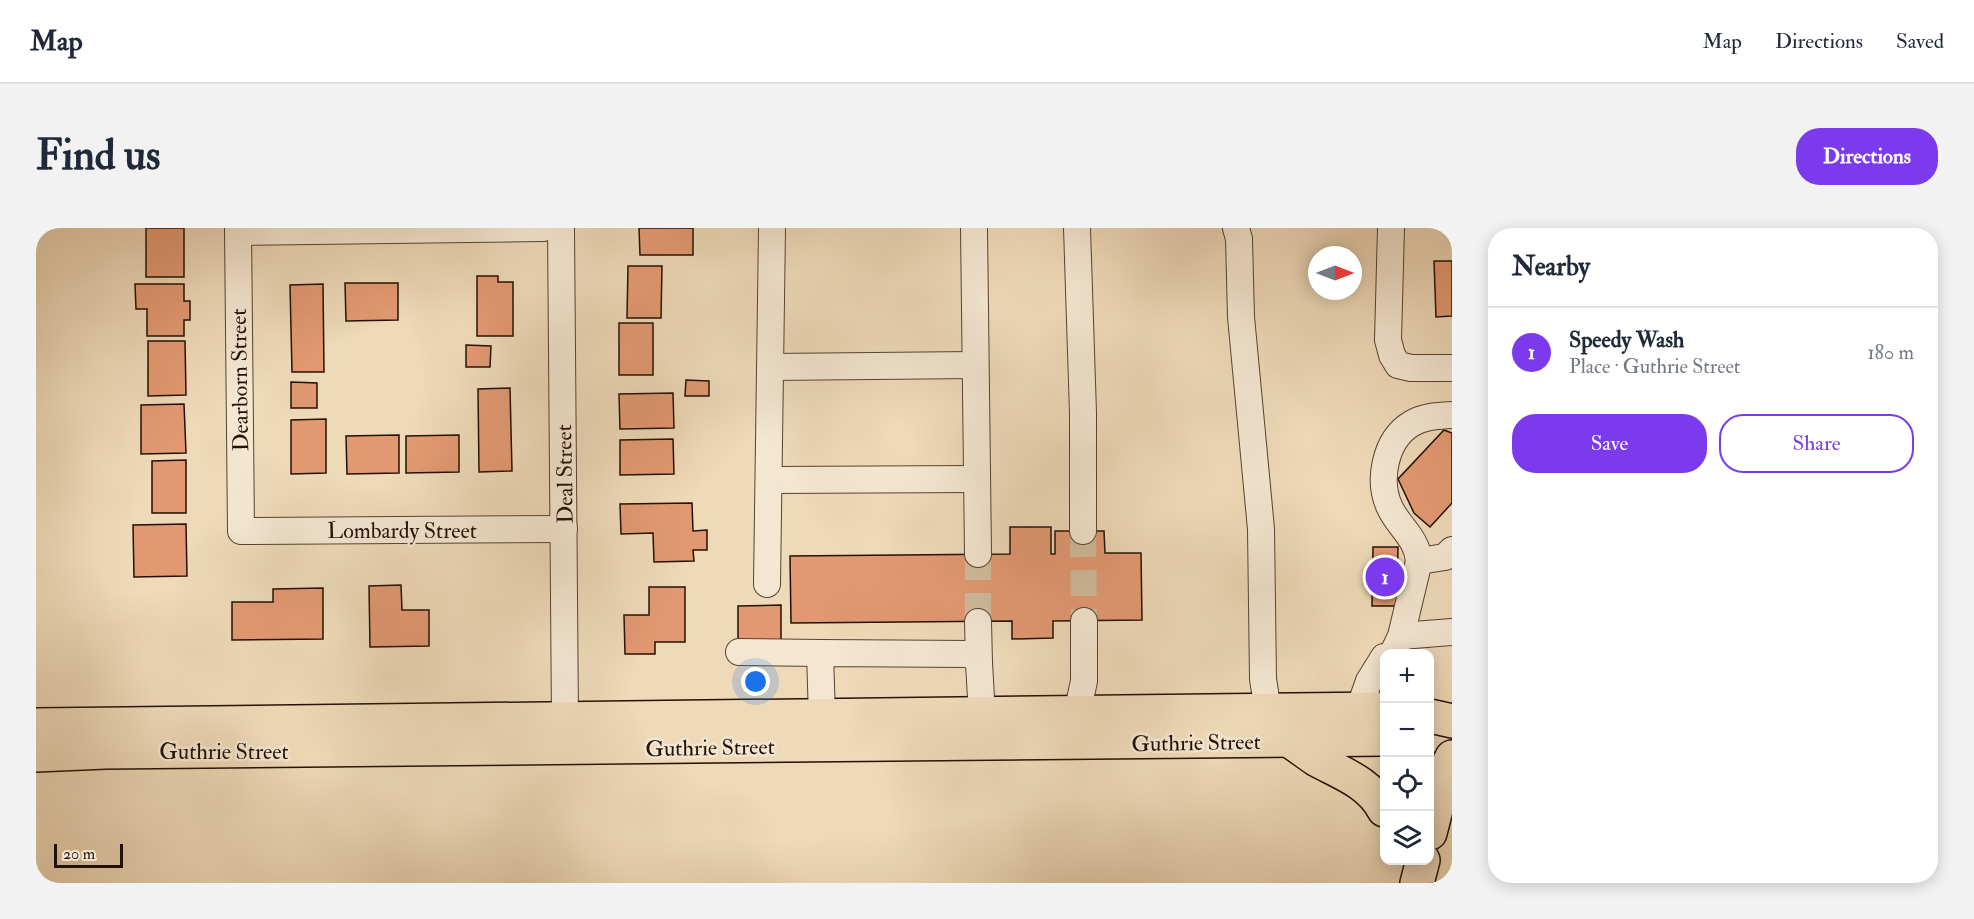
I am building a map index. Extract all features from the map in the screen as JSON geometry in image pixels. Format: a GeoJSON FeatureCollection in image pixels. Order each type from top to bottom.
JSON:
{"type":"FeatureCollection","features":[{"type":"Feature","properties":{"kind":"main road","name":"Guthrie Street"},"geometry":{"type":"LineString","coordinates":[[1077,729],[1268,711],[1372,709]]}},
{"type":"Feature","properties":{"kind":"main road","name":"Guthrie Street"},"geometry":{"type":"LineString","coordinates":[[36,725],[822,717],[982,729]]}},
{"type":"Feature","properties":{"kind":"main road"},"geometry":{"type":"LineString","coordinates":[[1434,717],[1452,721]]}},
{"type":"Feature","properties":{"kind":"main road","name":"Guthrie Street"},"geometry":{"type":"LineString","coordinates":[[36,755],[982,729],[1077,729],[1290,741],[1380,740]]}},
{"type":"Feature","properties":{"kind":"main road"},"geometry":{"type":"LineString","coordinates":[[1434,734],[1452,730]]}},
{"type":"Feature","properties":{"kind":"main road"},"geometry":{"type":"LineString","coordinates":[[1290,741],[1317,759],[1353,778],[1371,791],[1380,804]]}},
{"type":"Feature","properties":{"kind":"main road"},"geometry":{"type":"LineString","coordinates":[[1434,817],[1447,767],[1452,757]]}},
{"type":"Feature","properties":{"kind":"main road"},"geometry":{"type":"LineString","coordinates":[[1400,865],[1402,883]]}},
{"type":"Feature","properties":{"kind":"main road"},"geometry":{"type":"LineString","coordinates":[[1417,883],[1421,865]]}},
{"type":"Feature","properties":{"kind":"street"},"geometry":{"type":"LineString","coordinates":[[238,230],[543,228]]}},
{"type":"Feature","properties":{"kind":"street","name":"Deal Street"},"geometry":{"type":"LineString","coordinates":[[561,228],[565,720]]}},
{"type":"Feature","properties":{"kind":"street"},"geometry":{"type":"LineString","coordinates":[[767,584],[772,228]]}},
{"type":"Feature","properties":{"kind":"street"},"geometry":{"type":"LineString","coordinates":[[974,228],[978,554]]}},
{"type":"Feature","properties":{"kind":"street"},"geometry":{"type":"LineString","coordinates":[[1077,228],[1083,413],[1083,531]]}},
{"type":"Feature","properties":{"kind":"street"},"geometry":{"type":"LineString","coordinates":[[1236,228],[1239,239],[1241,317],[1261,529],[1263,679],[1268,711]]}},
{"type":"Feature","properties":{"kind":"street"},"geometry":{"type":"LineString","coordinates":[[1391,228],[1389,340],[1392,355],[1398,365],[1411,368],[1452,368]]}},
{"type":"Feature","properties":{"kind":"street","name":"Dearborn Street"},"geometry":{"type":"LineString","coordinates":[[238,230],[241,531]]}},
{"type":"Feature","properties":{"kind":"street"},"geometry":{"type":"LineString","coordinates":[[770,367],[975,365]]}},
{"type":"Feature","properties":{"kind":"street"},"geometry":{"type":"LineString","coordinates":[[1393,649],[1419,561],[1418,549],[1389,507],[1383,472],[1387,453],[1410,425],[1429,417],[1452,415]]}},
{"type":"Feature","properties":{"kind":"street"},"geometry":{"type":"LineString","coordinates":[[769,480],[977,479]]}},
{"type":"Feature","properties":{"kind":"street","name":"Lombardy Street"},"geometry":{"type":"LineString","coordinates":[[241,531],[564,529]]}},
{"type":"Feature","properties":{"kind":"street"},"geometry":{"type":"LineString","coordinates":[[1419,561],[1445,557],[1452,549]]}},
{"type":"Feature","properties":{"kind":"street"},"geometry":{"type":"LineString","coordinates":[[1077,729],[1084,681],[1084,621]]}},
{"type":"Feature","properties":{"kind":"street"},"geometry":{"type":"LineString","coordinates":[[978,622],[982,729]]}},
{"type":"Feature","properties":{"kind":"street"},"geometry":{"type":"LineString","coordinates":[[1398,649],[1452,632]]}},
{"type":"Feature","properties":{"kind":"street"},"geometry":{"type":"LineString","coordinates":[[739,652],[972,654],[979,663]]}},
{"type":"Feature","properties":{"kind":"street"},"geometry":{"type":"LineString","coordinates":[[820,653],[822,717]]}},
{"type":"Feature","properties":{"kind":"street"},"geometry":{"type":"LineString","coordinates":[[1372,709],[1369,681],[1380,667]]}},
{"type":"Feature","properties":{"kind":"building"},"geometry":{"type":"Polygon","coordinates":[[[146,228],[184,228],[184,277],[146,277],[146,228]]]}},
{"type":"Feature","properties":{"kind":"building"},"geometry":{"type":"Polygon","coordinates":[[[639,228],[693,228],[693,255],[640,255],[639,228]]]}},
{"type":"Feature","properties":{"kind":"building"},"geometry":{"type":"Polygon","coordinates":[[[1434,261],[1452,261],[1452,316],[1436,317],[1434,261]]]}},
{"type":"Feature","properties":{"kind":"building"},"geometry":{"type":"Polygon","coordinates":[[[628,266],[662,266],[661,318],[627,318],[628,266]]]}},
{"type":"Feature","properties":{"kind":"building"},"geometry":{"type":"Polygon","coordinates":[[[477,276],[498,276],[498,282],[513,282],[513,336],[477,336],[477,276]]]}},
{"type":"Feature","properties":{"kind":"building"},"geometry":{"type":"Polygon","coordinates":[[[345,283],[398,283],[398,320],[346,321],[345,283]]]}},
{"type":"Feature","properties":{"kind":"building"},"geometry":{"type":"Polygon","coordinates":[[[135,284],[184,284],[184,301],[190,301],[190,320],[184,320],[184,336],[147,336],[147,309],[136,309],[135,284]]]}},
{"type":"Feature","properties":{"kind":"building"},"geometry":{"type":"Polygon","coordinates":[[[323,284],[324,372],[292,372],[290,285],[323,284]]]}},
{"type":"Feature","properties":{"kind":"building"},"geometry":{"type":"Polygon","coordinates":[[[619,323],[653,323],[653,375],[619,375],[619,323]]]}},
{"type":"Feature","properties":{"kind":"building"},"geometry":{"type":"Polygon","coordinates":[[[148,341],[185,341],[186,395],[148,396],[148,341]]]}},
{"type":"Feature","properties":{"kind":"building"},"geometry":{"type":"Polygon","coordinates":[[[466,345],[491,346],[490,367],[466,367],[466,345]]]}},
{"type":"Feature","properties":{"kind":"building"},"geometry":{"type":"Polygon","coordinates":[[[686,380],[709,381],[709,396],[685,396],[686,380]]]}},
{"type":"Feature","properties":{"kind":"building"},"geometry":{"type":"Polygon","coordinates":[[[291,382],[317,383],[317,408],[291,408],[291,382]]]}},
{"type":"Feature","properties":{"kind":"building"},"geometry":{"type":"Polygon","coordinates":[[[510,388],[512,471],[479,472],[478,389],[510,388]]]}},
{"type":"Feature","properties":{"kind":"building"},"geometry":{"type":"Polygon","coordinates":[[[673,393],[674,428],[620,429],[619,394],[673,393]]]}},
{"type":"Feature","properties":{"kind":"building"},"geometry":{"type":"Polygon","coordinates":[[[184,404],[186,453],[141,454],[141,405],[184,404]]]}},
{"type":"Feature","properties":{"kind":"building"},"geometry":{"type":"Polygon","coordinates":[[[326,419],[326,473],[291,474],[291,420],[326,419]]]}},
{"type":"Feature","properties":{"kind":"building"},"geometry":{"type":"Polygon","coordinates":[[[1444,430],[1452,433],[1452,503],[1430,527],[1414,513],[1398,479],[1444,430]]]}},
{"type":"Feature","properties":{"kind":"building"},"geometry":{"type":"Polygon","coordinates":[[[399,435],[399,473],[347,474],[346,436],[399,435]]]}},
{"type":"Feature","properties":{"kind":"building"},"geometry":{"type":"Polygon","coordinates":[[[459,435],[459,472],[406,473],[406,436],[459,435]]]}},
{"type":"Feature","properties":{"kind":"building"},"geometry":{"type":"Polygon","coordinates":[[[673,439],[674,474],[620,475],[620,440],[673,439]]]}},
{"type":"Feature","properties":{"kind":"building"},"geometry":{"type":"Polygon","coordinates":[[[186,460],[186,513],[152,513],[152,461],[186,460]]]}},
{"type":"Feature","properties":{"kind":"building"},"geometry":{"type":"Polygon","coordinates":[[[692,503],[693,531],[707,530],[707,550],[693,550],[694,561],[654,562],[653,533],[621,534],[620,504],[692,503]]]}},
{"type":"Feature","properties":{"kind":"building"},"geometry":{"type":"Polygon","coordinates":[[[186,524],[187,576],[134,577],[133,525],[186,524]]]}},
{"type":"Feature","properties":{"kind":"building"},"geometry":{"type":"Polygon","coordinates":[[[1010,527],[1051,527],[1051,554],[1055,554],[1055,531],[1104,531],[1105,553],[1141,553],[1142,620],[1053,621],[1053,638],[1012,639],[1012,621],[791,623],[790,556],[1010,554],[1010,527]]]}},
{"type":"Feature","properties":{"kind":"building"},"geometry":{"type":"Polygon","coordinates":[[[1373,547],[1398,547],[1397,606],[1372,606],[1373,547]]]}},
{"type":"Feature","properties":{"kind":"building"},"geometry":{"type":"Polygon","coordinates":[[[401,585],[402,610],[429,610],[429,646],[370,647],[369,586],[401,585]]]}},
{"type":"Feature","properties":{"kind":"building"},"geometry":{"type":"Polygon","coordinates":[[[649,587],[685,587],[685,642],[655,642],[655,654],[625,654],[624,615],[649,615],[649,587]]]}},
{"type":"Feature","properties":{"kind":"building"},"geometry":{"type":"Polygon","coordinates":[[[323,588],[323,639],[232,640],[232,602],[273,602],[273,589],[323,588]]]}},
{"type":"Feature","properties":{"kind":"building"},"geometry":{"type":"Polygon","coordinates":[[[781,605],[781,643],[738,644],[738,606],[781,605]]]}},
{"type":"Feature","properties":{"kind":"tunnel"},"geometry":{"type":"LineString","coordinates":[[1083,531],[1084,621]]}},
{"type":"Feature","properties":{"kind":"tunnel"},"geometry":{"type":"LineString","coordinates":[[978,554],[978,622]]}},
{"type":"Feature","properties":{"kind":"place","name":"Speedy Wash"},"geometry":{"type":"Point","coordinates":[1385,577]}}]}
